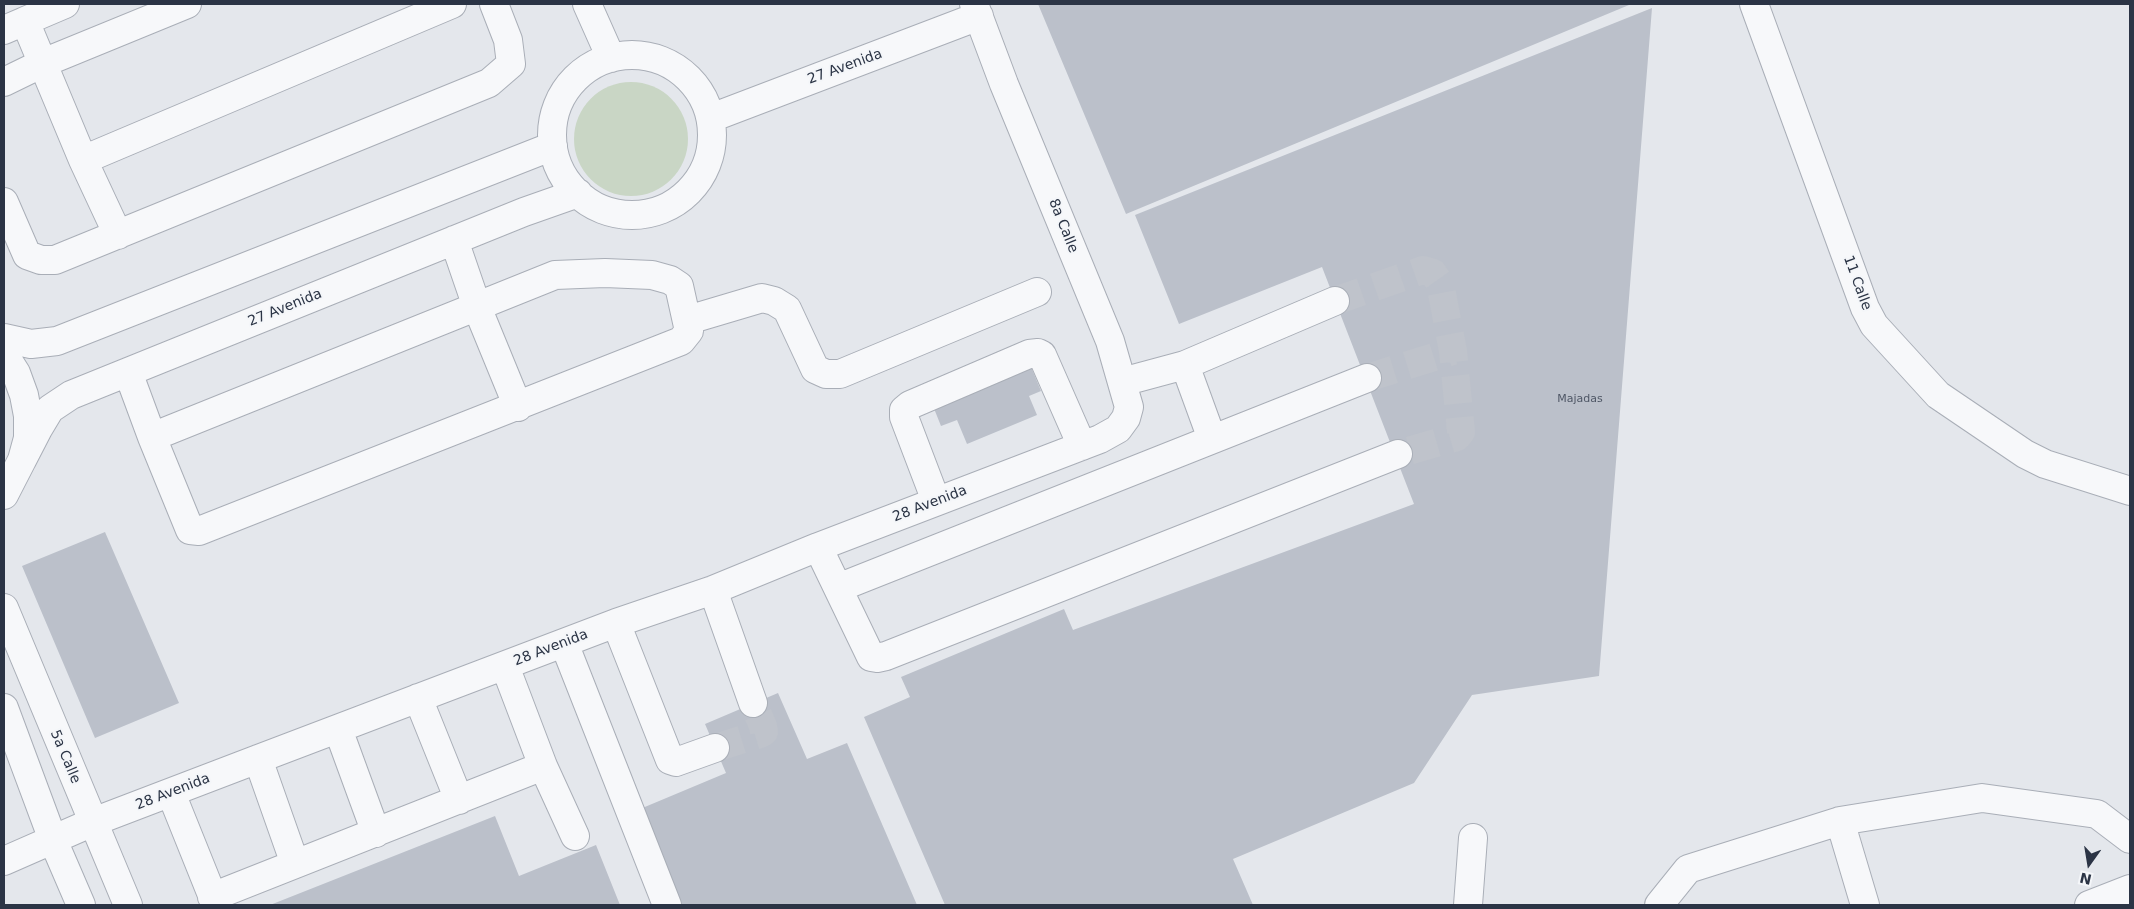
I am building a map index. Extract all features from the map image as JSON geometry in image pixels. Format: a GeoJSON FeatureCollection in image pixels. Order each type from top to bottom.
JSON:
{"type":"FeatureCollection","features":[{"type":"Feature","properties":{"kind":"street"},"geometry":{"type":"LineString","coordinates":[[65,4],[14,25],[43,63],[83,160],[118,235]]}},
{"type":"Feature","properties":{"kind":"street"},"geometry":{"type":"LineString","coordinates":[[4,82],[43,63],[187,4]]}},
{"type":"Feature","properties":{"kind":"street"},"geometry":{"type":"LineString","coordinates":[[83,160],[452,4]]}},
{"type":"Feature","properties":{"kind":"street"},"geometry":{"type":"LineString","coordinates":[[4,202],[27,255],[41,260],[55,260],[118,235],[489,83],[511,64],[508,40],[494,4]]}},
{"type":"Feature","properties":{"kind":"street"},"geometry":{"type":"LineString","coordinates":[[588,4],[611,58]]}},
{"type":"Feature","properties":{"kind":"street","name":"11 Calle"},"geometry":{"type":"LineString","coordinates":[[1754,4],[1865,308],[1874,325],[1943,399],[2025,454],[2044,464],[2130,491]]}},
{"type":"Feature","properties":{"kind":"street","name":"27 Avenida"},"geometry":{"type":"LineString","coordinates":[[709,111],[972,8]]}},
{"type":"Feature","properties":{"kind":"street","name":"8a Calle"},"geometry":{"type":"LineString","coordinates":[[972,8],[1110,342],[1129,407],[1126,418],[1118,429],[1091,443]]}},
{"type":"Feature","properties":{"kind":"street"},"geometry":{"type":"LineString","coordinates":[[625,55],[640,55],[667,63],[680,70],[690,79],[709,111],[712,149],[708,164],[690,190],[678,201],[664,208],[638,215],[617,213],[596,206],[578,193],[564,177],[555,156],[552,129],[555,113],[565,91],[582,73],[596,64],[611,58],[625,55]]}},
{"type":"Feature","properties":{"kind":"street"},"geometry":{"type":"LineString","coordinates":[[4,338],[31,344],[57,340],[553,146]]}},
{"type":"Feature","properties":{"kind":"street","name":"27 Avenida"},"geometry":{"type":"LineString","coordinates":[[22,460],[50,409],[70,395],[454,240],[578,193]]}},
{"type":"Feature","properties":{"kind":"street"},"geometry":{"type":"LineString","coordinates":[[454,240],[477,307],[518,407]]}},
{"type":"Feature","properties":{"kind":"street"},"geometry":{"type":"LineString","coordinates":[[128,372],[152,437],[190,530],[200,531],[518,407],[681,341],[689,332],[680,286],[670,280],[652,275],[605,273],[555,275],[152,437]]}},
{"type":"Feature","properties":{"kind":"street"},"geometry":{"type":"LineString","coordinates":[[688,320],[762,298],[774,301],[787,309],[815,369],[826,374],[840,374],[1037,292]]}},
{"type":"Feature","properties":{"kind":"street"},"geometry":{"type":"LineString","coordinates":[[1122,382],[1185,365],[1335,301]]}},
{"type":"Feature","properties":{"kind":"street"},"geometry":{"type":"LineString","coordinates":[[936,502],[904,417],[904,410],[910,405],[1029,354],[1038,353],[1042,355],[1091,443]]}},
{"type":"Feature","properties":{"kind":"street"},"geometry":{"type":"LineString","coordinates":[[4,354],[16,373],[24,395],[28,416],[28,438],[22,460],[4,495]]}},
{"type":"Feature","properties":{"kind":"street"},"geometry":{"type":"LineString","coordinates":[[1185,365],[1212,439]]}},
{"type":"Feature","properties":{"kind":"street"},"geometry":{"type":"LineString","coordinates":[[838,588],[1367,378]]}},
{"type":"Feature","properties":{"kind":"street","name":"28 Avenida"},"geometry":{"type":"LineString","coordinates":[[4,861],[93,822],[616,623],[713,590],[818,547],[1091,443]]}},
{"type":"Feature","properties":{"kind":"street"},"geometry":{"type":"LineString","coordinates":[[818,547],[871,657],[886,656],[1398,454]]}},
{"type":"Feature","properties":{"kind":"street"},"geometry":{"type":"LineString","coordinates":[[713,590],[752,703]]}},
{"type":"Feature","properties":{"kind":"street","name":"5a Calle"},"geometry":{"type":"LineString","coordinates":[[4,608],[128,905]]}},
{"type":"Feature","properties":{"kind":"street"},"geometry":{"type":"LineString","coordinates":[[616,623],[670,760],[676,762],[715,748]]}},
{"type":"Feature","properties":{"kind":"street"},"geometry":{"type":"LineString","coordinates":[[564,643],[666,905]]}},
{"type":"Feature","properties":{"kind":"street"},"geometry":{"type":"LineString","coordinates":[[505,666],[543,766],[575,836]]}},
{"type":"Feature","properties":{"kind":"street"},"geometry":{"type":"LineString","coordinates":[[418,698],[459,800]]}},
{"type":"Feature","properties":{"kind":"street"},"geometry":{"type":"LineString","coordinates":[[4,708],[14,767],[53,840],[81,905]]}},
{"type":"Feature","properties":{"kind":"street"},"geometry":{"type":"LineString","coordinates":[[338,729],[376,833]]}},
{"type":"Feature","properties":{"kind":"street"},"geometry":{"type":"LineString","coordinates":[[258,759],[295,864]]}},
{"type":"Feature","properties":{"kind":"street"},"geometry":{"type":"LineString","coordinates":[[171,793],[214,901],[295,864],[543,766]]}},
{"type":"Feature","properties":{"kind":"street"},"geometry":{"type":"LineString","coordinates":[[1659,905],[1688,869],[1840,822],[1982,798],[2097,814],[2130,839]]}},
{"type":"Feature","properties":{"kind":"street"},"geometry":{"type":"LineString","coordinates":[[1840,822],[1865,905]]}},
{"type":"Feature","properties":{"kind":"street"},"geometry":{"type":"LineString","coordinates":[[1468,905],[1473,838]]}},
{"type":"Feature","properties":{"kind":"street"},"geometry":{"type":"LineString","coordinates":[[2089,905],[2122,897]]}},
{"type":"Feature","properties":{"kind":"green space"},"geometry":{"type":"Polygon","coordinates":[[[631,82],[653,86],[671,99],[684,117],[688,139],[684,161],[671,179],[653,192],[631,196],[609,192],[591,179],[578,161],[574,139],[578,117],[591,99],[609,86],[631,82]]]}},
{"type":"Feature","properties":{"kind":"building"},"geometry":{"type":"Polygon","coordinates":[[[1038,4],[1629,4],[1629,5],[1126,214],[1038,4]]]}},
{"type":"Feature","properties":{"kind":"building"},"geometry":{"type":"Polygon","coordinates":[[[1652,8],[1599,676],[1472,695],[1414,783],[1233,859],[1253,905],[945,905],[864,717],[910,697],[901,677],[1064,609],[1073,630],[1414,504],[1322,267],[1179,324],[1135,215],[1652,8]]]}},
{"type":"Feature","properties":{"kind":"building"},"geometry":{"type":"Polygon","coordinates":[[[1029,362],[1041,391],[1029,396],[1037,415],[967,444],[957,420],[941,426],[931,401],[1029,362]]]}},
{"type":"Feature","properties":{"kind":"building"},"geometry":{"type":"Polygon","coordinates":[[[105,532],[179,703],[95,738],[22,566],[105,532]]]}},
{"type":"Feature","properties":{"kind":"building"},"geometry":{"type":"Polygon","coordinates":[[[778,693],[807,759],[847,743],[917,905],[682,905],[640,809],[726,773],[705,724],[778,693]]]}},
{"type":"Feature","properties":{"kind":"building"},"geometry":{"type":"Polygon","coordinates":[[[495,816],[519,876],[596,845],[620,905],[270,905],[495,816]]]}},
{"type":"Feature","properties":{"kind":"tunnel"},"geometry":{"type":"LineString","coordinates":[[1335,301],[1423,270],[1433,273],[1440,283],[1453,351],[1461,432],[1457,437],[1398,454]]}},
{"type":"Feature","properties":{"kind":"tunnel"},"geometry":{"type":"LineString","coordinates":[[1367,378],[1453,351]]}},
{"type":"Feature","properties":{"kind":"tunnel"},"geometry":{"type":"LineString","coordinates":[[715,748],[764,732],[753,703]]}}]}
